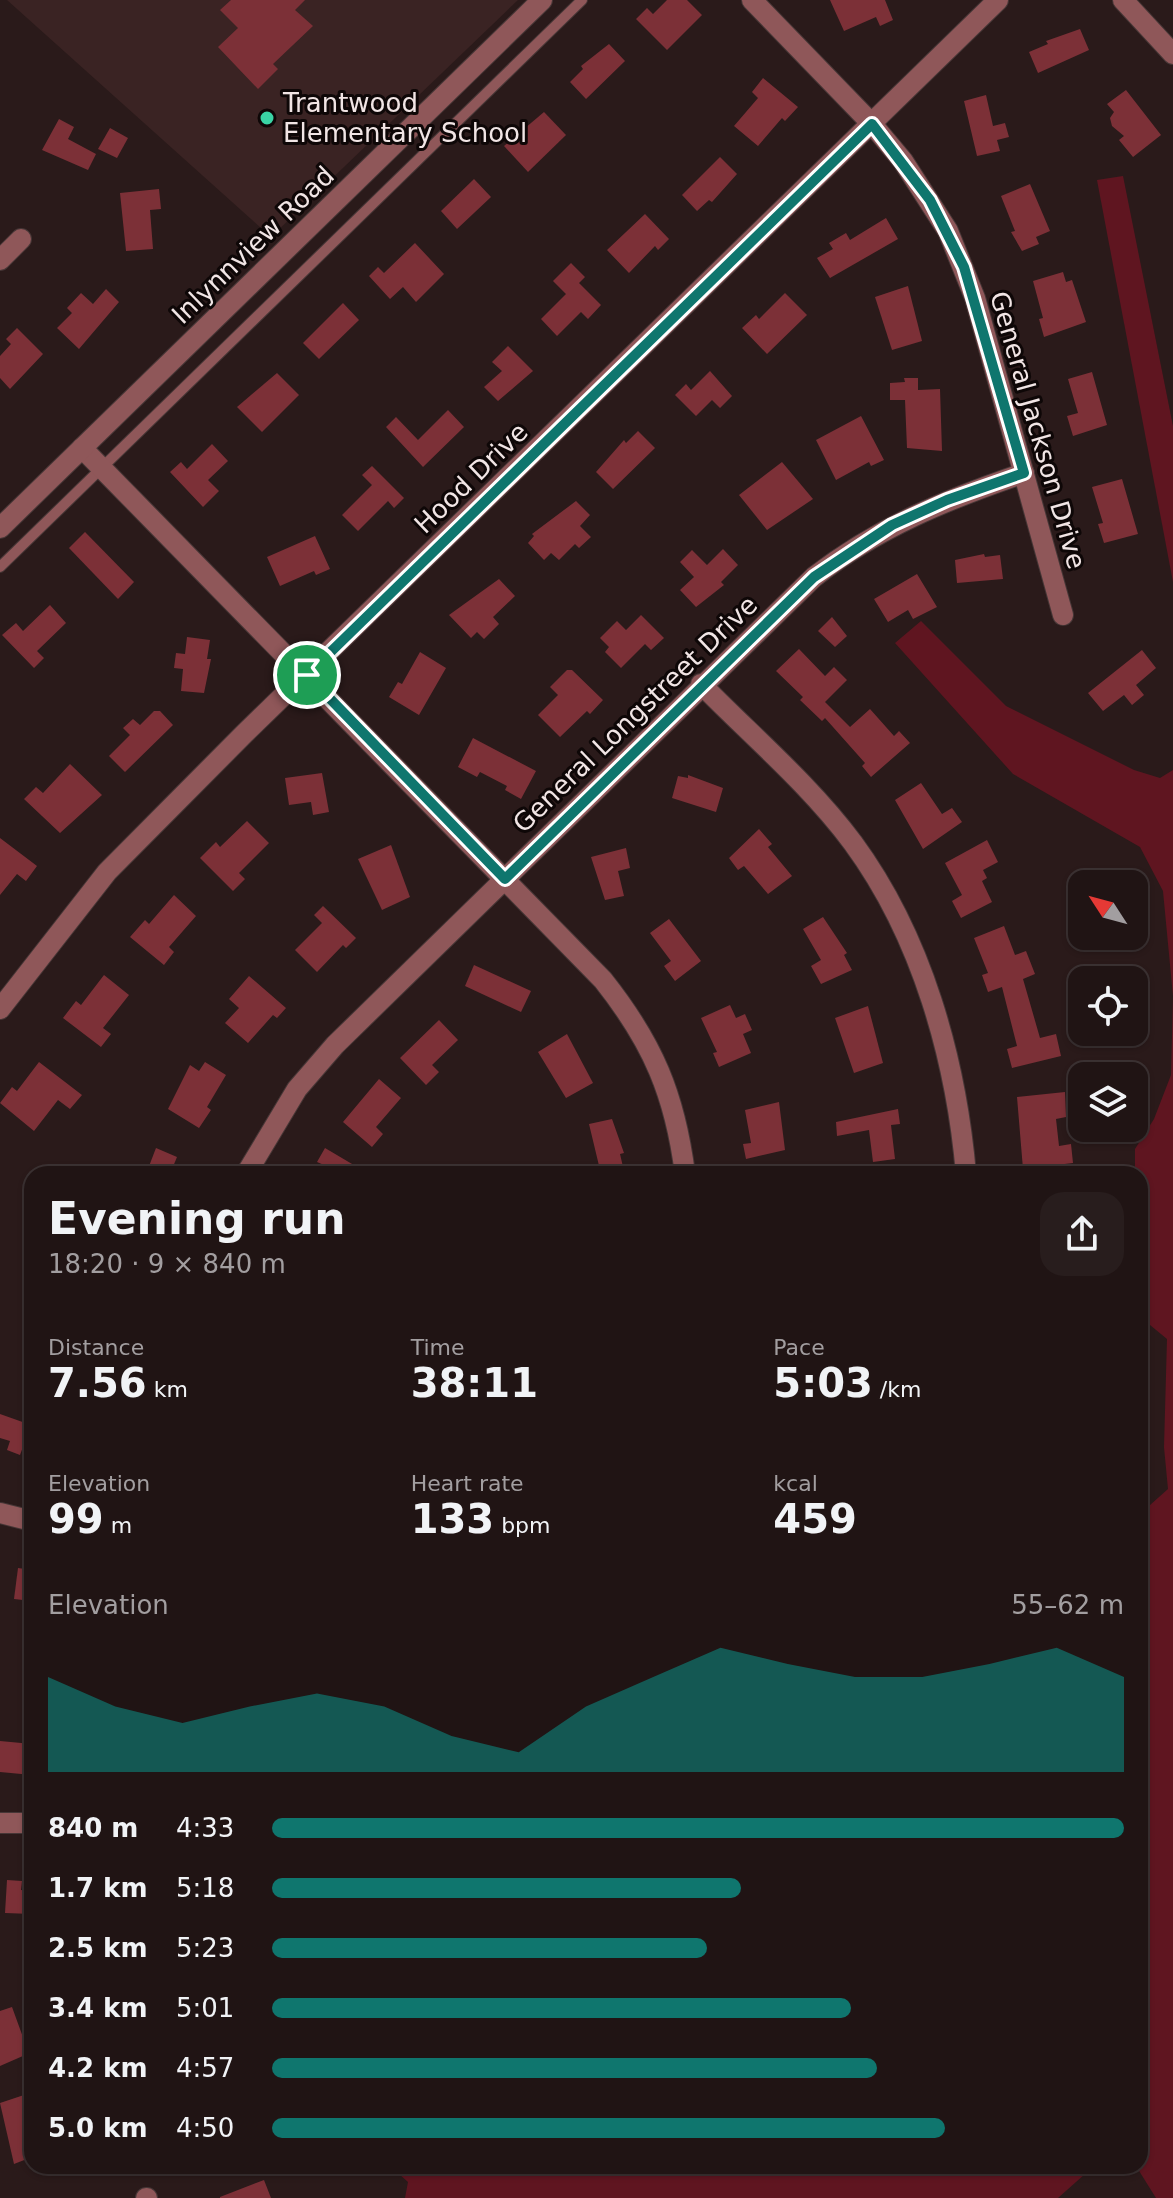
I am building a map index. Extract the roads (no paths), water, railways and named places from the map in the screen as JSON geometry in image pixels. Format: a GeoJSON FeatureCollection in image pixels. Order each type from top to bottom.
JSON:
{"type":"FeatureCollection","features":[{"type":"Feature","properties":{"kind":"street","name":"Inlynnview Road"},"geometry":{"type":"LineString","coordinates":[[0,528],[542,0]]}},
{"type":"Feature","properties":{"kind":"street","name":"General Jackson Drive"},"geometry":{"type":"LineString","coordinates":[[752,0],[872,124],[930,200],[964,267],[1063,615]]}},
{"type":"Feature","properties":{"kind":"street","name":"Hood Drive"},"geometry":{"type":"LineString","coordinates":[[0,1009],[107,872],[998,0]]}},
{"type":"Feature","properties":{"kind":"street"},"geometry":{"type":"LineString","coordinates":[[1123,0],[1173,54]]}},
{"type":"Feature","properties":{"kind":"street"},"geometry":{"type":"LineString","coordinates":[[0,260],[21,239]]}},
{"type":"Feature","properties":{"kind":"street"},"geometry":{"type":"LineString","coordinates":[[82,448],[603,980],[634,1021],[665,1080],[675,1109],[684,1166]]}},
{"type":"Feature","properties":{"kind":"street","name":"General Longstreet Drive"},"geometry":{"type":"LineString","coordinates":[[251,1166],[297,1089],[335,1045],[701,684],[814,577],[843,554],[923,510],[1024,473]]}},
{"type":"Feature","properties":{"kind":"street"},"geometry":{"type":"LineString","coordinates":[[701,684],[831,816],[876,880],[902,930],[937,1020],[956,1095],[965,1166]]}},
{"type":"Feature","properties":{"kind":"street"},"geometry":{"type":"LineString","coordinates":[[0,1513],[24,1519]]}},
{"type":"Feature","properties":{"kind":"street"},"geometry":{"type":"LineString","coordinates":[[0,1823],[24,1823]]}},
{"type":"Feature","properties":{"kind":"lane"},"geometry":{"type":"LineString","coordinates":[[0,567],[582,0]]}},
{"type":"Feature","properties":{"kind":"place","name":"Trantwood Elementary School"},"geometry":{"type":"Point","coordinates":[267,118]}}]}
